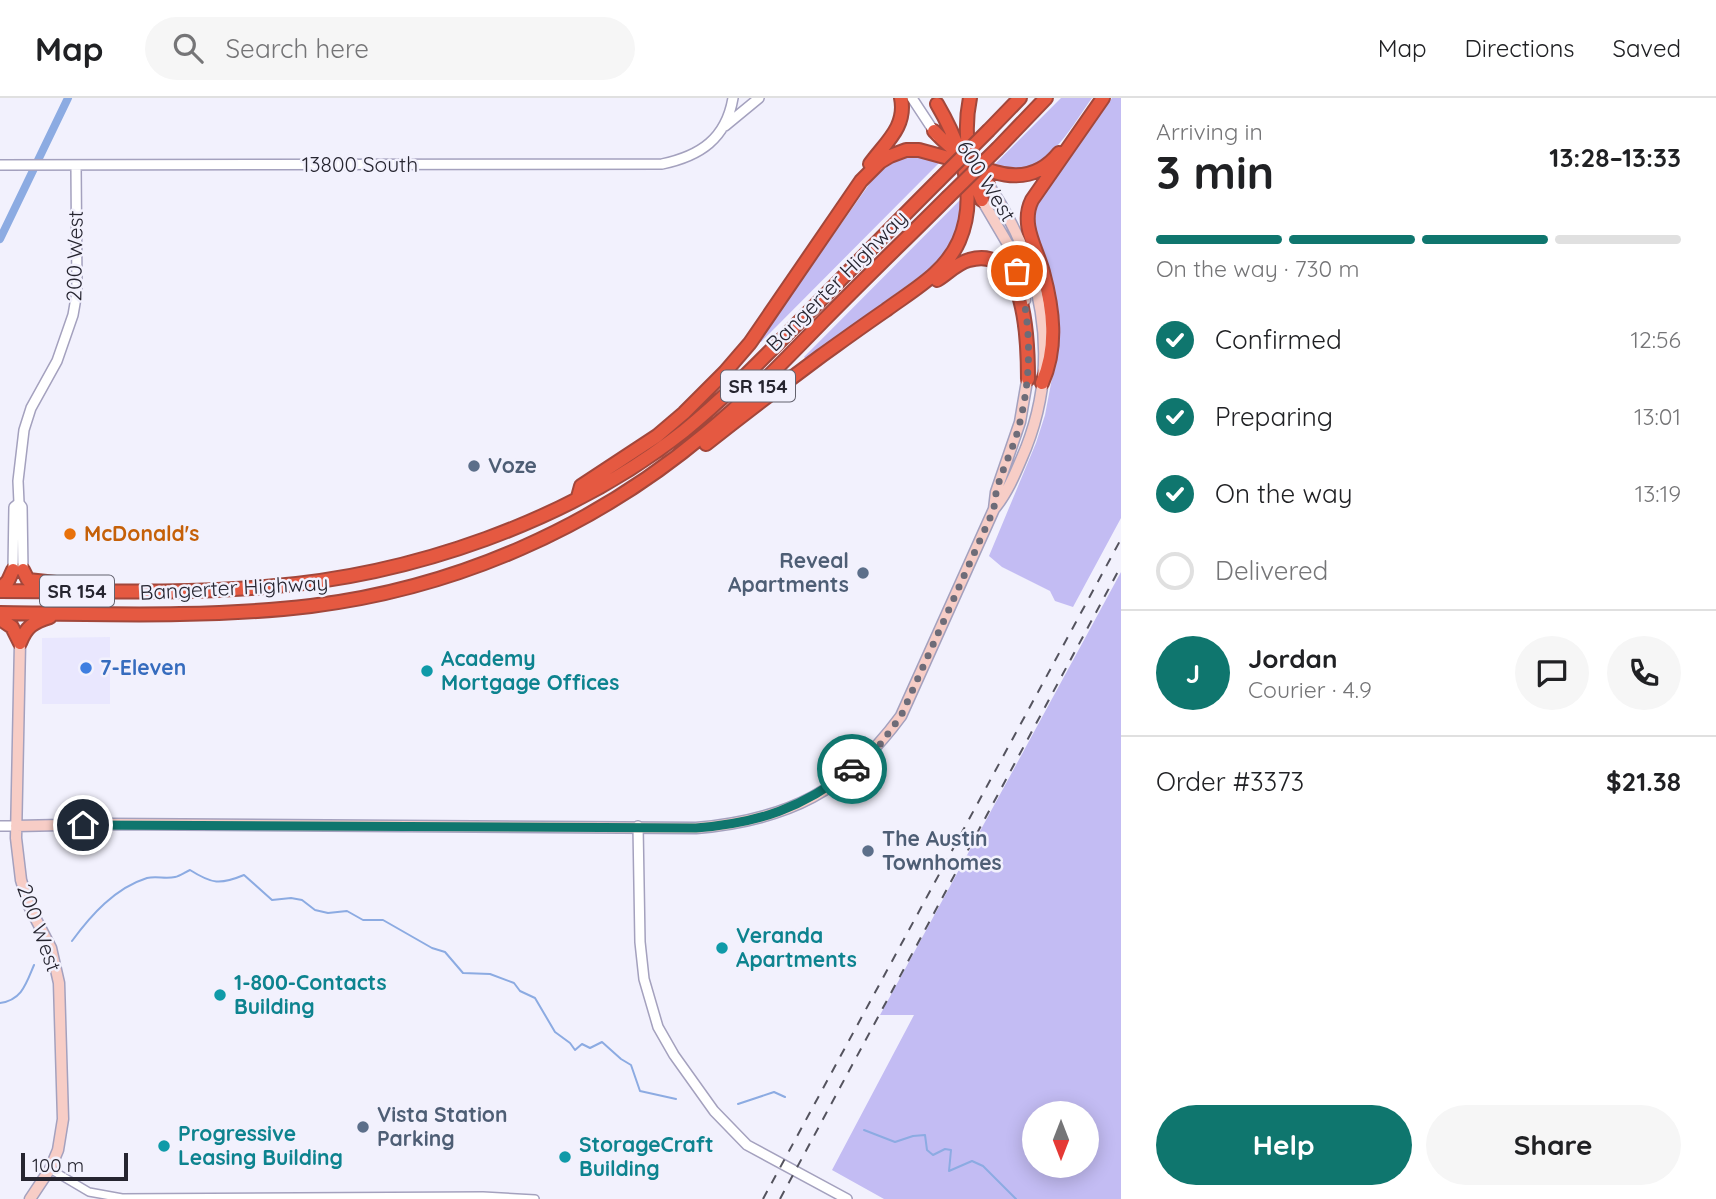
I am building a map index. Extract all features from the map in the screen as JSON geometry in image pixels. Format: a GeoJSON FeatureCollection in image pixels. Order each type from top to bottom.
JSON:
{"type":"FeatureCollection","features":[{"type":"Feature","properties":{"kind":"highway"},"geometry":{"type":"LineString","coordinates":[[861,181],[863,173],[898,128],[902,113],[901,98]]}},
{"type":"Feature","properties":{"kind":"highway"},"geometry":{"type":"LineString","coordinates":[[541,540],[566,535],[657,481],[937,271],[954,249],[967,213],[966,162],[970,98]]}},
{"type":"Feature","properties":{"kind":"highway","name":"Bangerter Highway"},"geometry":{"type":"LineString","coordinates":[[0,590],[102,591],[264,587],[353,576],[451,551],[493,536],[578,497],[632,468],[715,404],[1020,98]]}},
{"type":"Feature","properties":{"kind":"highway","name":"Bangerter Highway"},"geometry":{"type":"LineString","coordinates":[[0,613],[254,611],[346,601],[433,581],[485,564],[541,540],[631,489],[705,435],[744,400],[1046,98]]}},
{"type":"Feature","properties":{"kind":"highway"},"geometry":{"type":"LineString","coordinates":[[578,497],[581,486],[631,455],[669,426],[725,372],[750,343],[861,181],[880,162],[900,152],[919,150],[998,173],[1029,173],[1056,157],[1101,98]]}},
{"type":"Feature","properties":{"kind":"highway"},"geometry":{"type":"LineString","coordinates":[[1042,383],[1050,361],[1052,320],[1044,275],[1027,226],[1028,211],[1032,200],[1101,98]]}},
{"type":"Feature","properties":{"kind":"highway"},"geometry":{"type":"LineString","coordinates":[[935,101],[982,200]]}},
{"type":"Feature","properties":{"kind":"highway"},"geometry":{"type":"LineString","coordinates":[[934,131],[988,184]]}},
{"type":"Feature","properties":{"kind":"highway"},"geometry":{"type":"LineString","coordinates":[[891,306],[920,291],[967,260],[985,259],[997,262],[1013,279],[1020,303],[1025,333],[1027,379]]}},
{"type":"Feature","properties":{"kind":"highway"},"geometry":{"type":"LineString","coordinates":[[0,590],[18,570],[28,580],[46,583],[93,583],[102,591]]}},
{"type":"Feature","properties":{"kind":"highway"},"geometry":{"type":"LineString","coordinates":[[20,643],[31,624],[64,614]]}},
{"type":"Feature","properties":{"kind":"highway"},"geometry":{"type":"LineString","coordinates":[[0,619],[12,627],[20,643]]}},
{"type":"Feature","properties":{"kind":"main road","name":"600 West"},"geometry":{"type":"LineString","coordinates":[[16,826],[120,824],[696,828],[761,819],[811,799],[832,785],[882,742],[901,716],[994,509],[1012,480],[1029,440],[1042,383],[1043,336],[1039,297],[1020,237],[1007,211],[988,184]]}},
{"type":"Feature","properties":{"kind":"main road","name":"600 West"},"geometry":{"type":"LineString","coordinates":[[982,200],[1003,235],[1021,283],[1028,331],[1027,379],[1020,422],[996,492],[994,509]]}},
{"type":"Feature","properties":{"kind":"main road","name":"200 West"},"geometry":{"type":"LineString","coordinates":[[20,643],[16,826],[21,880],[29,906],[51,948],[59,983],[63,1119],[61,1137],[50,1169],[30,1199]]}},
{"type":"Feature","properties":{"kind":"street"},"geometry":{"type":"LineString","coordinates":[[723,128],[733,98]]}},
{"type":"Feature","properties":{"kind":"street"},"geometry":{"type":"LineString","coordinates":[[723,128],[759,98]]}},
{"type":"Feature","properties":{"kind":"street","name":"600 West"},"geometry":{"type":"LineString","coordinates":[[912,98],[934,131]]}},
{"type":"Feature","properties":{"kind":"street","name":"13800 South"},"geometry":{"type":"LineString","coordinates":[[0,166],[662,164],[699,152],[723,128]]}},
{"type":"Feature","properties":{"kind":"street","name":"200 West"},"geometry":{"type":"LineString","coordinates":[[18,570],[22,507],[19,503],[18,481],[24,430],[31,408],[57,361],[73,315],[77,292],[76,165]]}},
{"type":"Feature","properties":{"kind":"street"},"geometry":{"type":"LineString","coordinates":[[0,826],[16,826]]}},
{"type":"Feature","properties":{"kind":"street"},"geometry":{"type":"LineString","coordinates":[[638,826],[640,942],[644,979],[658,1027],[674,1055],[714,1111],[747,1145],[847,1199]]}},
{"type":"Feature","properties":{"kind":"street"},"geometry":{"type":"LineString","coordinates":[[50,1169],[89,1192],[122,1198],[483,1196],[535,1199]]}},
{"type":"Feature","properties":{"kind":"shaded area"},"geometry":{"type":"Polygon","coordinates":[[[1061,98],[1092,98],[1052,151],[1026,168],[1011,169],[995,164],[1061,98]]]}},
{"type":"Feature","properties":{"kind":"shaded area"},"geometry":{"type":"Polygon","coordinates":[[[1112,98],[1121,98],[1121,518],[1073,607],[1055,601],[1050,591],[1002,567],[989,556],[1036,443],[1045,415],[1056,357],[1032,228],[1033,211],[1112,98]]]}},
{"type":"Feature","properties":{"kind":"shaded area"},"geometry":{"type":"Polygon","coordinates":[[[925,156],[941,161],[761,342],[759,340],[875,176],[897,160],[925,156]]]}},
{"type":"Feature","properties":{"kind":"shaded area"},"geometry":{"type":"Polygon","coordinates":[[[961,199],[954,234],[947,250],[935,265],[806,359],[804,357],[961,199]]]}},
{"type":"Feature","properties":{"kind":"shaded area"},"geometry":{"type":"Polygon","coordinates":[[[1121,572],[1121,1199],[884,1199],[832,1170],[914,1015],[880,1015],[1121,572]]]}},
{"type":"Feature","properties":{"kind":"shaded area"},"geometry":{"type":"Polygon","coordinates":[[[110,637],[110,704],[42,704],[42,638],[110,637]]]}},
{"type":"Feature","properties":{"kind":"waterway"},"geometry":{"type":"LineString","coordinates":[[0,239],[68,98]]}},
{"type":"Feature","properties":{"kind":"waterway"},"geometry":{"type":"LineString","coordinates":[[72,941],[114,895],[147,878],[175,877],[190,870],[216,882],[244,875],[272,900],[291,898],[302,900],[315,910],[328,913],[347,911],[363,920],[383,920],[432,948],[445,952],[463,973],[490,974],[514,983],[520,991],[535,998],[555,1032],[575,1050],[582,1044],[590,1048],[602,1042],[631,1065],[640,1091],[676,1099]]}},
{"type":"Feature","properties":{"kind":"waterway"},"geometry":{"type":"LineString","coordinates":[[0,1003],[18,995],[26,985],[34,965]]}},
{"type":"Feature","properties":{"kind":"waterway"},"geometry":{"type":"LineString","coordinates":[[738,1104],[774,1092],[785,1097]]}},
{"type":"Feature","properties":{"kind":"waterway"},"geometry":{"type":"LineString","coordinates":[[864,1130],[895,1142],[925,1135],[927,1150],[933,1155],[945,1149],[951,1150],[949,1171],[972,1161],[983,1166],[1016,1199]]}},
{"type":"Feature","properties":{"kind":"railway"},"geometry":{"type":"LineString","coordinates":[[763,1199],[1121,539]]}},
{"type":"Feature","properties":{"kind":"railway"},"geometry":{"type":"LineString","coordinates":[[780,1199],[1121,566]]}},
{"type":"Feature","properties":{"kind":"way so far"},"geometry":{"type":"LineString","coordinates":[[852,769],[879,746],[901,716],[994,509],[996,492],[1026,396],[1028,320],[1017,271]]}},
{"type":"Feature","properties":{"kind":"place","name":"Voze"},"geometry":{"type":"Point","coordinates":[474,466]}},
{"type":"Feature","properties":{"kind":"place","name":"McDonald's"},"geometry":{"type":"Point","coordinates":[70,534]}},
{"type":"Feature","properties":{"kind":"place","name":"Reveal Apartments"},"geometry":{"type":"Point","coordinates":[863,573]}},
{"type":"Feature","properties":{"kind":"place","name":"7-Eleven"},"geometry":{"type":"Point","coordinates":[86,668]}},
{"type":"Feature","properties":{"kind":"place","name":"Academy Mortgage Offices"},"geometry":{"type":"Point","coordinates":[427,671]}},
{"type":"Feature","properties":{"kind":"place","name":"The Austin Townhomes"},"geometry":{"type":"Point","coordinates":[868,851]}},
{"type":"Feature","properties":{"kind":"place","name":"Veranda Apartments"},"geometry":{"type":"Point","coordinates":[722,948]}},
{"type":"Feature","properties":{"kind":"place","name":"1-800-Contacts Building"},"geometry":{"type":"Point","coordinates":[220,995]}},
{"type":"Feature","properties":{"kind":"place","name":"Vista Station Parking"},"geometry":{"type":"Point","coordinates":[363,1127]}},
{"type":"Feature","properties":{"kind":"place","name":"Progressive Leasing Building"},"geometry":{"type":"Point","coordinates":[164,1146]}},
{"type":"Feature","properties":{"kind":"place","name":"StorageCraft Building"},"geometry":{"type":"Point","coordinates":[565,1157]}},
{"type":"Feature","properties":{"kind":"route"},"geometry":{"type":"LineString","coordinates":[[83,825],[696,828],[761,819],[788,809],[811,799],[852,769]]}}]}
